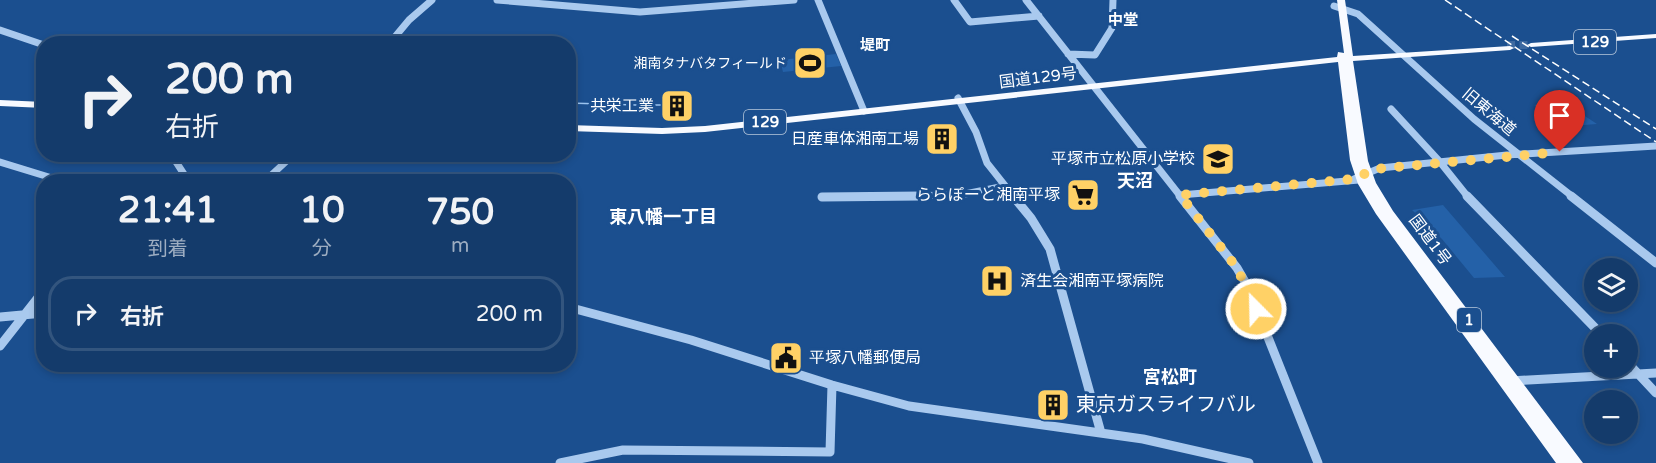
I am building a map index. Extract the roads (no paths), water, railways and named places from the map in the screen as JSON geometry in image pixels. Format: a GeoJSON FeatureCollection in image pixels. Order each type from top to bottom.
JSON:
{"type":"FeatureCollection","features":[{"type":"Feature","properties":{"kind":"highway","name":"国道1号"},"geometry":{"type":"LineString","coordinates":[[1338,4],[1363,174],[1381,214],[1509,381],[1576,463]]}},
{"type":"Feature","properties":{"kind":"highway","name":"129"},"geometry":{"type":"LineString","coordinates":[[1532,46],[1654,38]]}},
{"type":"Feature","properties":{"kind":"highway","name":"国道129号"},"geometry":{"type":"LineString","coordinates":[[576,126],[692,130],[1345,57],[1509,46]]}},
{"type":"Feature","properties":{"kind":"highway"},"geometry":{"type":"LineString","coordinates":[[0,101],[36,103]]}},
{"type":"Feature","properties":{"kind":"highway","name":"国道1号"},"geometry":{"type":"LineString","coordinates":[[1509,381],[1564,463]]}},
{"type":"Feature","properties":{"kind":"street"},"geometry":{"type":"LineString","coordinates":[[395,36],[432,0]]}},
{"type":"Feature","properties":{"kind":"street"},"geometry":{"type":"LineString","coordinates":[[497,0],[598,10],[660,12],[794,0]]}},
{"type":"Feature","properties":{"kind":"street"},"geometry":{"type":"LineString","coordinates":[[598,10],[606,0]]}},
{"type":"Feature","properties":{"kind":"street"},"geometry":{"type":"LineString","coordinates":[[818,0],[863,110]]}},
{"type":"Feature","properties":{"kind":"street"},"geometry":{"type":"LineString","coordinates":[[954,0],[970,22],[1039,16]]}},
{"type":"Feature","properties":{"kind":"street"},"geometry":{"type":"LineString","coordinates":[[1026,0],[1237,268],[1248,287],[1318,463]]}},
{"type":"Feature","properties":{"kind":"street"},"geometry":{"type":"LineString","coordinates":[[1068,54],[1095,55],[1112,28],[1113,0]]}},
{"type":"Feature","properties":{"kind":"street","name":"旧東海道"},"geometry":{"type":"LineString","coordinates":[[1338,4],[1358,14],[1474,119],[1656,263]]}},
{"type":"Feature","properties":{"kind":"street"},"geometry":{"type":"LineString","coordinates":[[0,30],[36,42]]}},
{"type":"Feature","properties":{"kind":"street"},"geometry":{"type":"LineString","coordinates":[[959,99],[976,132],[985,158],[1038,227],[1050,249],[1101,433]]}},
{"type":"Feature","properties":{"kind":"street"},"geometry":{"type":"LineString","coordinates":[[1391,109],[1440,162],[1473,203],[1592,324]]}},
{"type":"Feature","properties":{"kind":"street"},"geometry":{"type":"LineString","coordinates":[[1180,195],[1519,154],[1653,146],[1656,152]]}},
{"type":"Feature","properties":{"kind":"street"},"geometry":{"type":"LineString","coordinates":[[0,162],[39,174]]}},
{"type":"Feature","properties":{"kind":"street"},"geometry":{"type":"LineString","coordinates":[[273,174],[285,162]]}},
{"type":"Feature","properties":{"kind":"street"},"geometry":{"type":"LineString","coordinates":[[822,197],[960,195],[1005,186]]}},
{"type":"Feature","properties":{"kind":"street"},"geometry":{"type":"LineString","coordinates":[[0,346],[36,300]]}},
{"type":"Feature","properties":{"kind":"street"},"geometry":{"type":"LineString","coordinates":[[576,310],[691,340],[832,386],[941,412],[1143,439],[1249,463]]}},
{"type":"Feature","properties":{"kind":"street"},"geometry":{"type":"LineString","coordinates":[[0,317],[36,314]]}},
{"type":"Feature","properties":{"kind":"street"},"geometry":{"type":"LineString","coordinates":[[1638,374],[1656,373]]}},
{"type":"Feature","properties":{"kind":"street"},"geometry":{"type":"LineString","coordinates":[[1638,374],[1656,393]]}},
{"type":"Feature","properties":{"kind":"street"},"geometry":{"type":"LineString","coordinates":[[1509,381],[1584,377]]}},
{"type":"Feature","properties":{"kind":"street"},"geometry":{"type":"LineString","coordinates":[[560,463],[623,450],[830,452],[832,386]]}},
{"type":"Feature","properties":{"kind":"waterway"},"geometry":{"type":"LineString","coordinates":[[576,103],[636,105]]}},
{"type":"Feature","properties":{"kind":"waterway"},"geometry":{"type":"LineString","coordinates":[[641,105],[662,105]]}},
{"type":"Feature","properties":{"kind":"tunnel"},"geometry":{"type":"LineString","coordinates":[[1507,45],[1531,45]]}},
{"type":"Feature","properties":{"kind":"railway"},"geometry":{"type":"LineString","coordinates":[[1445,0],[1656,142]]}},
{"type":"Feature","properties":{"kind":"railway"},"geometry":{"type":"LineString","coordinates":[[1512,36],[1656,129]]}},
{"type":"Feature","properties":{"kind":"place","name":"湘南タナバタフィールド"},"geometry":{"type":"Point","coordinates":[810,63]}},
{"type":"Feature","properties":{"kind":"place","name":"共栄工業"},"geometry":{"type":"Point","coordinates":[677,106]}},
{"type":"Feature","properties":{"kind":"place","name":"日産車体湘南工場"},"geometry":{"type":"Point","coordinates":[942,139]}},
{"type":"Feature","properties":{"kind":"place","name":"平塚市立松原小学校"},"geometry":{"type":"Point","coordinates":[1218,159]}},
{"type":"Feature","properties":{"kind":"place","name":"ららぽーと湘南平塚"},"geometry":{"type":"Point","coordinates":[1083,195]}},
{"type":"Feature","properties":{"kind":"place","name":"済生会湘南平塚病院"},"geometry":{"type":"Point","coordinates":[997,281]}},
{"type":"Feature","properties":{"kind":"place","name":"平塚八幡郵便局"},"geometry":{"type":"Point","coordinates":[786,358]}},
{"type":"Feature","properties":{"kind":"place","name":"東京ガスライフバル"},"geometry":{"type":"Point","coordinates":[1053,405]}},
{"type":"Feature","properties":{"kind":"district","name":"中堂"},"geometry":{"type":"Point","coordinates":[1123,20]}},
{"type":"Feature","properties":{"kind":"district","name":"堤町"},"geometry":{"type":"Point","coordinates":[875,45]}},
{"type":"Feature","properties":{"kind":"district","name":"天沼"},"geometry":{"type":"Point","coordinates":[1135,181]}},
{"type":"Feature","properties":{"kind":"district","name":"東八幡一丁目"},"geometry":{"type":"Point","coordinates":[663,217]}},
{"type":"Feature","properties":{"kind":"district","name":"宮松町"},"geometry":{"type":"Point","coordinates":[1170,377]}}]}
